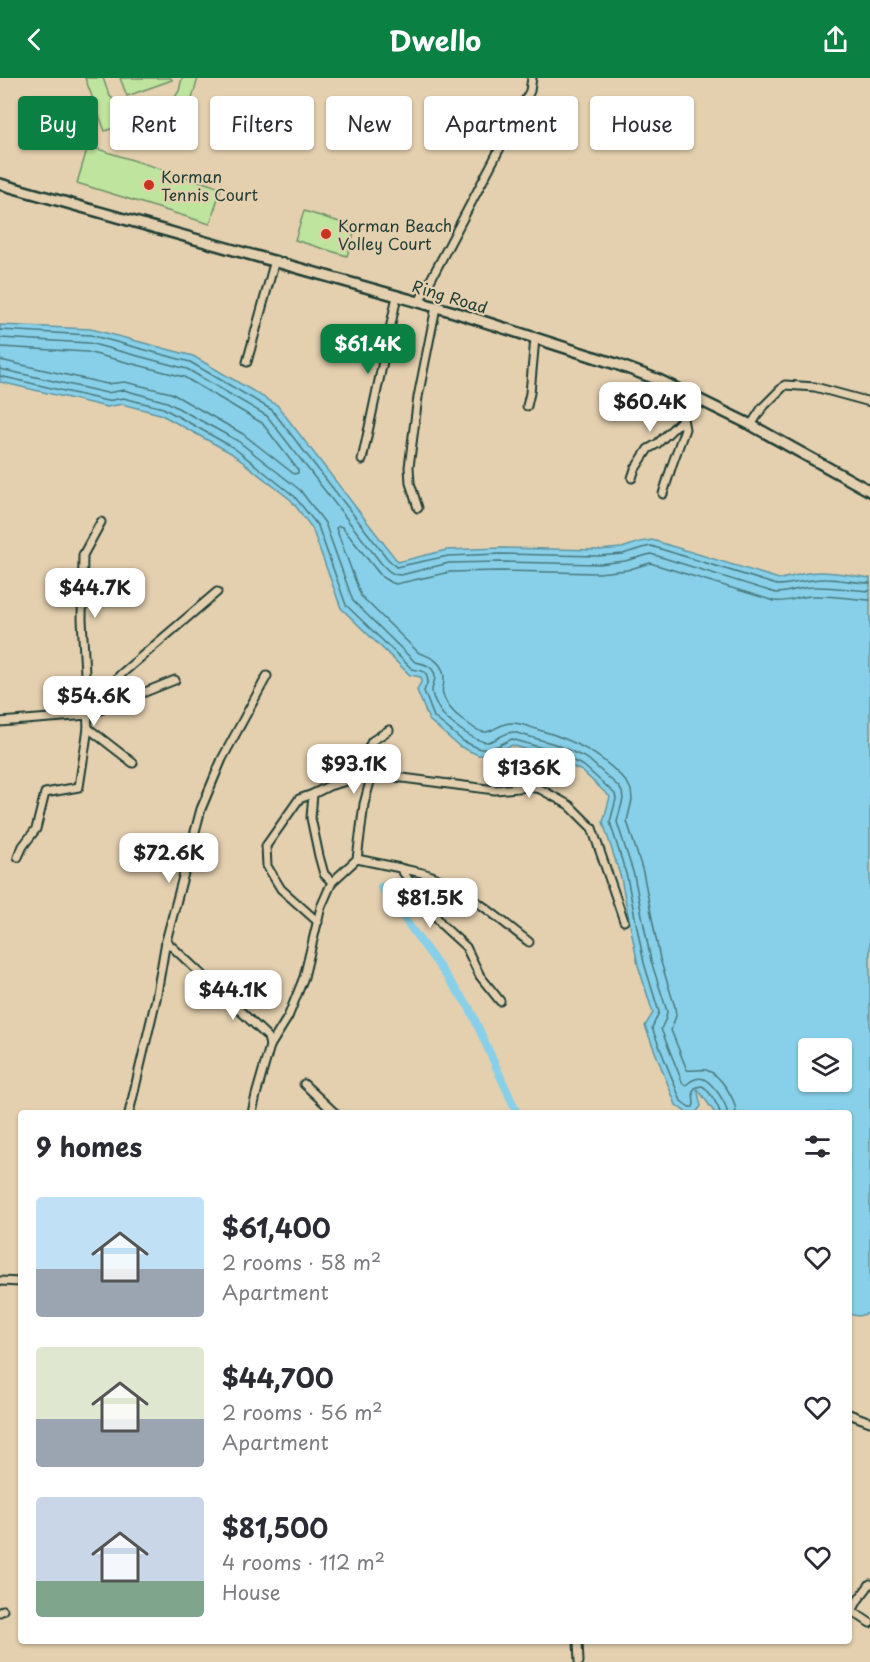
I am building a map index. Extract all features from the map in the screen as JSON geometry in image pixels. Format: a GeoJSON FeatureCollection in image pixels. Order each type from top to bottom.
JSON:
{"type":"FeatureCollection","features":[{"type":"Feature","properties":{"kind":"main road","name":"Ring Road"},"geometry":{"type":"LineString","coordinates":[[0,184],[419,302],[629,368],[659,380],[750,425],[870,491]]}},
{"type":"Feature","properties":{"kind":"street"},"geometry":{"type":"LineString","coordinates":[[419,302],[530,91],[532,78]]}},
{"type":"Feature","properties":{"kind":"street"},"geometry":{"type":"LineString","coordinates":[[247,362],[275,260]]}},
{"type":"Feature","properties":{"kind":"street"},"geometry":{"type":"LineString","coordinates":[[362,460],[397,296]]}},
{"type":"Feature","properties":{"kind":"street"},"geometry":{"type":"LineString","coordinates":[[418,508],[410,483],[409,467],[418,397],[436,307]]}},
{"type":"Feature","properties":{"kind":"street"},"geometry":{"type":"LineString","coordinates":[[527,406],[535,338]]}},
{"type":"Feature","properties":{"kind":"street"},"geometry":{"type":"LineString","coordinates":[[750,425],[762,408],[785,385],[815,387],[870,402]]}},
{"type":"Feature","properties":{"kind":"street"},"geometry":{"type":"LineString","coordinates":[[632,478],[648,449],[669,434],[683,419],[692,396]]}},
{"type":"Feature","properties":{"kind":"street"},"geometry":{"type":"LineString","coordinates":[[663,494],[685,429],[683,419]]}},
{"type":"Feature","properties":{"kind":"street"},"geometry":{"type":"LineString","coordinates":[[18,857],[36,829],[45,793],[80,786],[88,728],[82,619],[83,555],[101,522]]}},
{"type":"Feature","properties":{"kind":"street"},"geometry":{"type":"LineString","coordinates":[[88,715],[120,675],[217,592]]}},
{"type":"Feature","properties":{"kind":"street"},"geometry":{"type":"LineString","coordinates":[[130,1110],[156,999],[166,941],[201,809],[222,759],[267,676]]}},
{"type":"Feature","properties":{"kind":"street"},"geometry":{"type":"LineString","coordinates":[[0,722],[88,715],[175,680]]}},
{"type":"Feature","properties":{"kind":"street"},"geometry":{"type":"LineString","coordinates":[[88,728],[132,763]]}},
{"type":"Feature","properties":{"kind":"street"},"geometry":{"type":"LineString","coordinates":[[253,1110],[270,1046],[288,1017],[304,977],[321,907],[332,882],[357,859],[364,804],[372,774],[369,747],[372,741],[389,730]]}},
{"type":"Feature","properties":{"kind":"street"},"geometry":{"type":"LineString","coordinates":[[318,922],[281,889],[267,866],[266,846],[299,799],[329,786],[372,774],[495,790],[530,787],[540,789],[569,805],[592,828],[624,921]]}},
{"type":"Feature","properties":{"kind":"street"},"geometry":{"type":"LineString","coordinates":[[313,794],[310,818],[316,846],[324,874],[332,882]]}},
{"type":"Feature","properties":{"kind":"street"},"geometry":{"type":"LineString","coordinates":[[357,859],[430,875],[490,911],[530,942]]}},
{"type":"Feature","properties":{"kind":"street"},"geometry":{"type":"LineString","coordinates":[[400,868],[443,926],[466,947],[480,976],[500,1001]]}},
{"type":"Feature","properties":{"kind":"street"},"geometry":{"type":"LineString","coordinates":[[166,941],[268,1037],[270,1046]]}},
{"type":"Feature","properties":{"kind":"street"},"geometry":{"type":"LineString","coordinates":[[304,1084],[331,1110]]}},
{"type":"Feature","properties":{"kind":"street"},"geometry":{"type":"LineString","coordinates":[[0,1281],[18,1282]]}},
{"type":"Feature","properties":{"kind":"street"},"geometry":{"type":"LineString","coordinates":[[852,1415],[870,1422]]}},
{"type":"Feature","properties":{"kind":"street"},"geometry":{"type":"LineString","coordinates":[[870,1584],[852,1611],[870,1623]]}},
{"type":"Feature","properties":{"kind":"street"},"geometry":{"type":"LineString","coordinates":[[578,1644],[579,1662]]}},
{"type":"Feature","properties":{"kind":"green space"},"geometry":{"type":"Polygon","coordinates":[[[85,78],[103,78],[110,96],[110,129],[105,131],[98,112],[98,96],[92,96],[85,78]]]}},
{"type":"Feature","properties":{"kind":"green space"},"geometry":{"type":"Polygon","coordinates":[[[120,78],[171,78],[172,80],[127,96],[120,78]]]}},
{"type":"Feature","properties":{"kind":"green space"},"geometry":{"type":"Polygon","coordinates":[[[182,78],[198,78],[193,96],[176,96],[182,78]]]}},
{"type":"Feature","properties":{"kind":"green space","name":"Korman Tennis Court"},"geometry":{"type":"Polygon","coordinates":[[[98,149],[221,188],[210,224],[77,183],[87,150],[98,149]]]}},
{"type":"Feature","properties":{"kind":"green space","name":"Korman Beach Volley Court"},"geometry":{"type":"Polygon","coordinates":[[[304,211],[356,227],[347,256],[295,240],[304,211]]]}},
{"type":"Feature","properties":{"kind":"water"},"geometry":{"type":"Polygon","coordinates":[[[0,325],[91,329],[193,356],[277,405],[398,562],[447,550],[500,548],[598,550],[622,548],[652,540],[779,579],[819,572],[870,578],[870,1313],[858,1316],[852,1315],[852,1110],[713,1110],[697,1088],[701,1106],[698,1110],[683,1110],[676,1105],[645,1026],[653,1013],[638,965],[621,878],[603,822],[610,797],[582,771],[550,757],[512,745],[493,755],[478,755],[459,746],[429,720],[417,690],[422,680],[421,677],[410,675],[341,608],[312,528],[291,500],[231,453],[160,414],[122,404],[107,407],[0,382],[0,325]]]}},
{"type":"Feature","properties":{"kind":"waterway"},"geometry":{"type":"LineString","coordinates":[[381,887],[469,1007],[516,1110]]}},
{"type":"Feature","properties":{"kind":"place","name":"Korman Tennis Court"},"geometry":{"type":"Point","coordinates":[149,185]}},
{"type":"Feature","properties":{"kind":"place","name":"Korman Beach Volley Court"},"geometry":{"type":"Point","coordinates":[326,234]}}]}
